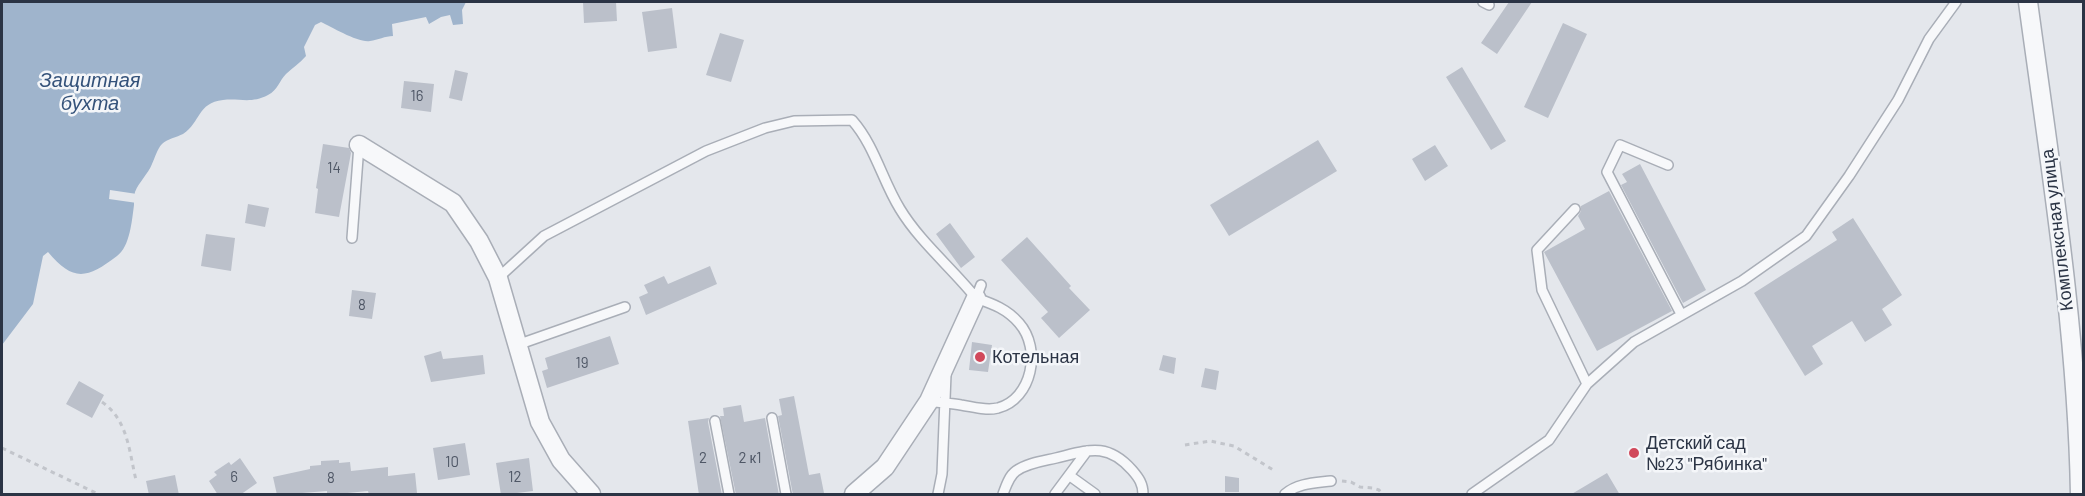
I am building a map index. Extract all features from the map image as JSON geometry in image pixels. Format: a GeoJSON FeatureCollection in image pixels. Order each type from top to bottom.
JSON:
{"type":"FeatureCollection","features":[{"type":"Feature","properties":{"kind":"street","name":"Комплексная улица"},"geometry":{"type":"LineString","coordinates":[[2028,2],[2056,209],[2079,425],[2080,495]]}},
{"type":"Feature","properties":{"kind":"street"},"geometry":{"type":"LineString","coordinates":[[359,144],[453,202],[479,241],[498,278],[540,422],[561,460],[591,495]]}},
{"type":"Feature","properties":{"kind":"street"},"geometry":{"type":"LineString","coordinates":[[854,495],[885,467],[937,402],[947,363],[979,291]]}},
{"type":"Feature","properties":{"kind":"lane"},"geometry":{"type":"LineString","coordinates":[[1472,495],[1549,440],[1587,384],[1634,342],[1742,281],[1806,236],[1849,176],[1898,100],[1929,39],[1956,2]]}},
{"type":"Feature","properties":{"kind":"lane"},"geometry":{"type":"LineString","coordinates":[[498,278],[544,236],[706,151],[765,128],[795,121],[852,120],[862,131],[900,210],[979,291],[1021,325],[1028,338],[1030,373],[1025,388],[1015,400],[999,408],[985,410],[937,402],[942,474],[938,495]]}},
{"type":"Feature","properties":{"kind":"lane"},"geometry":{"type":"LineString","coordinates":[[352,238],[359,144]]}},
{"type":"Feature","properties":{"kind":"lane"},"geometry":{"type":"LineString","coordinates":[[1668,165],[1620,145],[1607,172],[1681,314]]}},
{"type":"Feature","properties":{"kind":"lane"},"geometry":{"type":"LineString","coordinates":[[1575,209],[1538,250],[1542,290],[1587,384]]}},
{"type":"Feature","properties":{"kind":"lane"},"geometry":{"type":"LineString","coordinates":[[517,345],[625,307]]}},
{"type":"Feature","properties":{"kind":"lane"},"geometry":{"type":"LineString","coordinates":[[772,418],[786,495]]}},
{"type":"Feature","properties":{"kind":"lane"},"geometry":{"type":"LineString","coordinates":[[715,421],[729,495]]}},
{"type":"Feature","properties":{"kind":"lane"},"geometry":{"type":"LineString","coordinates":[[1055,495],[1087,451]]}},
{"type":"Feature","properties":{"kind":"lane"},"geometry":{"type":"LineString","coordinates":[[1003,495],[1007,482],[1016,471],[1034,463],[1087,451],[1109,452],[1122,459],[1138,477],[1143,486],[1143,495]]}},
{"type":"Feature","properties":{"kind":"lane"},"geometry":{"type":"LineString","coordinates":[[1070,476],[1095,495]]}},
{"type":"Feature","properties":{"kind":"lane"},"geometry":{"type":"LineString","coordinates":[[1285,495],[1290,490],[1305,484],[1331,481]]}},
{"type":"Feature","properties":{"kind":"path"},"geometry":{"type":"LineString","coordinates":[[102,402],[113,410],[125,430],[136,480]]}},
{"type":"Feature","properties":{"kind":"path"},"geometry":{"type":"LineString","coordinates":[[1185,445],[1210,441],[1234,446],[1275,471]]}},
{"type":"Feature","properties":{"kind":"path"},"geometry":{"type":"LineString","coordinates":[[2,448],[98,495]]}},
{"type":"Feature","properties":{"kind":"path"},"geometry":{"type":"LineString","coordinates":[[1331,481],[1351,482],[1360,487],[1379,490],[1382,495]]}},
{"type":"Feature","properties":{"kind":"water","name":"Защитная бухта"},"geometry":{"type":"Polygon","coordinates":[[[2,2],[466,2],[462,10],[463,24],[453,25],[450,15],[429,24],[426,17],[392,24],[393,36],[370,41],[352,37],[321,22],[315,25],[304,47],[306,56],[286,74],[271,93],[262,98],[223,100],[208,105],[189,129],[162,144],[135,192],[130,233],[125,246],[117,256],[89,273],[81,274],[65,269],[48,252],[43,256],[33,304],[2,345],[2,2]]]}},
{"type":"Feature","properties":{"kind":"pier"},"geometry":{"type":"Polygon","coordinates":[[[110,190],[137,194],[137,203],[109,199],[110,190]]]}},
{"type":"Feature","properties":{"kind":"building"},"geometry":{"type":"Polygon","coordinates":[[[583,2],[616,2],[617,21],[584,23],[583,2]]]}},
{"type":"Feature","properties":{"kind":"building"},"geometry":{"type":"Polygon","coordinates":[[[1509,2],[1532,2],[1497,54],[1481,43],[1509,2]]]}},
{"type":"Feature","properties":{"kind":"building"},"geometry":{"type":"Polygon","coordinates":[[[672,8],[677,48],[648,52],[642,12],[672,8]]]}},
{"type":"Feature","properties":{"kind":"building"},"geometry":{"type":"Polygon","coordinates":[[[1563,23],[1587,34],[1548,118],[1524,107],[1563,23]]]}},
{"type":"Feature","properties":{"kind":"building"},"geometry":{"type":"Polygon","coordinates":[[[720,33],[744,40],[731,82],[706,75],[720,33]]]}},
{"type":"Feature","properties":{"kind":"building"},"geometry":{"type":"Polygon","coordinates":[[[1462,67],[1506,141],[1491,150],[1446,77],[1462,67]]]}},
{"type":"Feature","properties":{"kind":"building"},"geometry":{"type":"Polygon","coordinates":[[[455,70],[468,73],[462,101],[449,98],[455,70]]]}},
{"type":"Feature","properties":{"kind":"building"},"geometry":{"type":"Polygon","coordinates":[[[404,81],[434,84],[431,112],[401,108],[404,81]]]}},
{"type":"Feature","properties":{"kind":"building"},"geometry":{"type":"Polygon","coordinates":[[[1318,140],[1337,171],[1229,236],[1210,205],[1318,140]]]}},
{"type":"Feature","properties":{"kind":"building"},"geometry":{"type":"Polygon","coordinates":[[[323,144],[349,148],[351,153],[339,217],[315,213],[318,189],[316,188],[323,144]]]}},
{"type":"Feature","properties":{"kind":"building"},"geometry":{"type":"Polygon","coordinates":[[[1435,145],[1448,166],[1425,181],[1412,159],[1435,145]]]}},
{"type":"Feature","properties":{"kind":"building"},"geometry":{"type":"Polygon","coordinates":[[[1640,164],[1706,290],[1683,303],[1621,185],[1627,182],[1622,174],[1640,164]]]}},
{"type":"Feature","properties":{"kind":"building"},"geometry":{"type":"Polygon","coordinates":[[[1609,191],[1672,311],[1597,351],[1544,252],[1585,229],[1578,216],[1581,206],[1609,191]]]}},
{"type":"Feature","properties":{"kind":"building"},"geometry":{"type":"Polygon","coordinates":[[[248,204],[269,208],[265,227],[245,223],[248,204]]]}},
{"type":"Feature","properties":{"kind":"building"},"geometry":{"type":"Polygon","coordinates":[[[1853,218],[1902,295],[1882,309],[1892,325],[1865,342],[1852,321],[1812,346],[1823,364],[1805,376],[1754,293],[1837,240],[1832,232],[1853,218]]]}},
{"type":"Feature","properties":{"kind":"building"},"geometry":{"type":"Polygon","coordinates":[[[950,223],[975,257],[961,268],[936,234],[950,223]]]}},
{"type":"Feature","properties":{"kind":"building"},"geometry":{"type":"Polygon","coordinates":[[[206,234],[235,238],[231,271],[201,266],[206,234]]]}},
{"type":"Feature","properties":{"kind":"building"},"geometry":{"type":"Polygon","coordinates":[[[1027,237],[1090,310],[1059,338],[1041,318],[1048,312],[1001,260],[1027,237]]]}},
{"type":"Feature","properties":{"kind":"building"},"geometry":{"type":"Polygon","coordinates":[[[710,266],[717,284],[646,315],[639,297],[648,293],[644,285],[664,276],[668,284],[710,266]]]}},
{"type":"Feature","properties":{"kind":"building"},"geometry":{"type":"Polygon","coordinates":[[[352,290],[376,293],[372,319],[349,316],[352,290]]]}},
{"type":"Feature","properties":{"kind":"building"},"geometry":{"type":"Polygon","coordinates":[[[610,336],[619,364],[547,388],[542,371],[548,369],[545,358],[610,336]]]}},
{"type":"Feature","properties":{"kind":"building","name":"Котельная"},"geometry":{"type":"Polygon","coordinates":[[[972,342],[992,345],[988,372],[969,370],[972,342]]]}},
{"type":"Feature","properties":{"kind":"building"},"geometry":{"type":"Polygon","coordinates":[[[441,351],[443,359],[483,355],[485,374],[431,382],[424,356],[441,351]]]}},
{"type":"Feature","properties":{"kind":"building"},"geometry":{"type":"Polygon","coordinates":[[[1163,355],[1176,358],[1174,374],[1159,370],[1163,355]]]}},
{"type":"Feature","properties":{"kind":"building"},"geometry":{"type":"Polygon","coordinates":[[[1205,368],[1219,371],[1216,390],[1201,387],[1205,368]]]}},
{"type":"Feature","properties":{"kind":"building"},"geometry":{"type":"Polygon","coordinates":[[[79,381],[104,395],[92,418],[66,404],[79,381]]]}},
{"type":"Feature","properties":{"kind":"building"},"geometry":{"type":"Polygon","coordinates":[[[794,396],[809,475],[820,473],[824,493],[793,495],[778,416],[782,415],[779,399],[794,396]]]}},
{"type":"Feature","properties":{"kind":"building"},"geometry":{"type":"Polygon","coordinates":[[[741,405],[744,422],[765,418],[779,495],[736,495],[720,416],[724,416],[723,408],[741,405]]]}},
{"type":"Feature","properties":{"kind":"building"},"geometry":{"type":"Polygon","coordinates":[[[709,418],[722,495],[699,495],[688,421],[709,418]]]}},
{"type":"Feature","properties":{"kind":"building"},"geometry":{"type":"Polygon","coordinates":[[[465,443],[470,475],[438,480],[433,448],[465,443]]]}},
{"type":"Feature","properties":{"kind":"building"},"geometry":{"type":"Polygon","coordinates":[[[240,458],[257,483],[240,495],[218,495],[209,481],[217,475],[214,472],[229,462],[231,465],[240,458]]]}},
{"type":"Feature","properties":{"kind":"building"},"geometry":{"type":"Polygon","coordinates":[[[529,458],[533,491],[501,495],[496,463],[529,458]]]}},
{"type":"Feature","properties":{"kind":"building"},"geometry":{"type":"Polygon","coordinates":[[[339,460],[339,463],[350,462],[351,471],[388,467],[388,476],[415,473],[417,493],[369,495],[368,491],[327,495],[327,491],[277,495],[273,477],[310,469],[310,466],[321,465],[321,461],[339,460]]]}},
{"type":"Feature","properties":{"kind":"building"},"geometry":{"type":"Polygon","coordinates":[[[1607,473],[1620,495],[1570,495],[1607,473]]]}},
{"type":"Feature","properties":{"kind":"building"},"geometry":{"type":"Polygon","coordinates":[[[175,475],[179,495],[149,495],[146,481],[175,475]]]}},
{"type":"Feature","properties":{"kind":"building"},"geometry":{"type":"Polygon","coordinates":[[[1225,476],[1239,478],[1239,492],[1225,492],[1225,476]]]}},
{"type":"Feature","properties":{"kind":"place","name":"Котельная"},"geometry":{"type":"Point","coordinates":[980,357]}},
{"type":"Feature","properties":{"kind":"place","name":"Детский сад №23 \"Рябинка\""},"geometry":{"type":"Point","coordinates":[1634,453]}}]}
